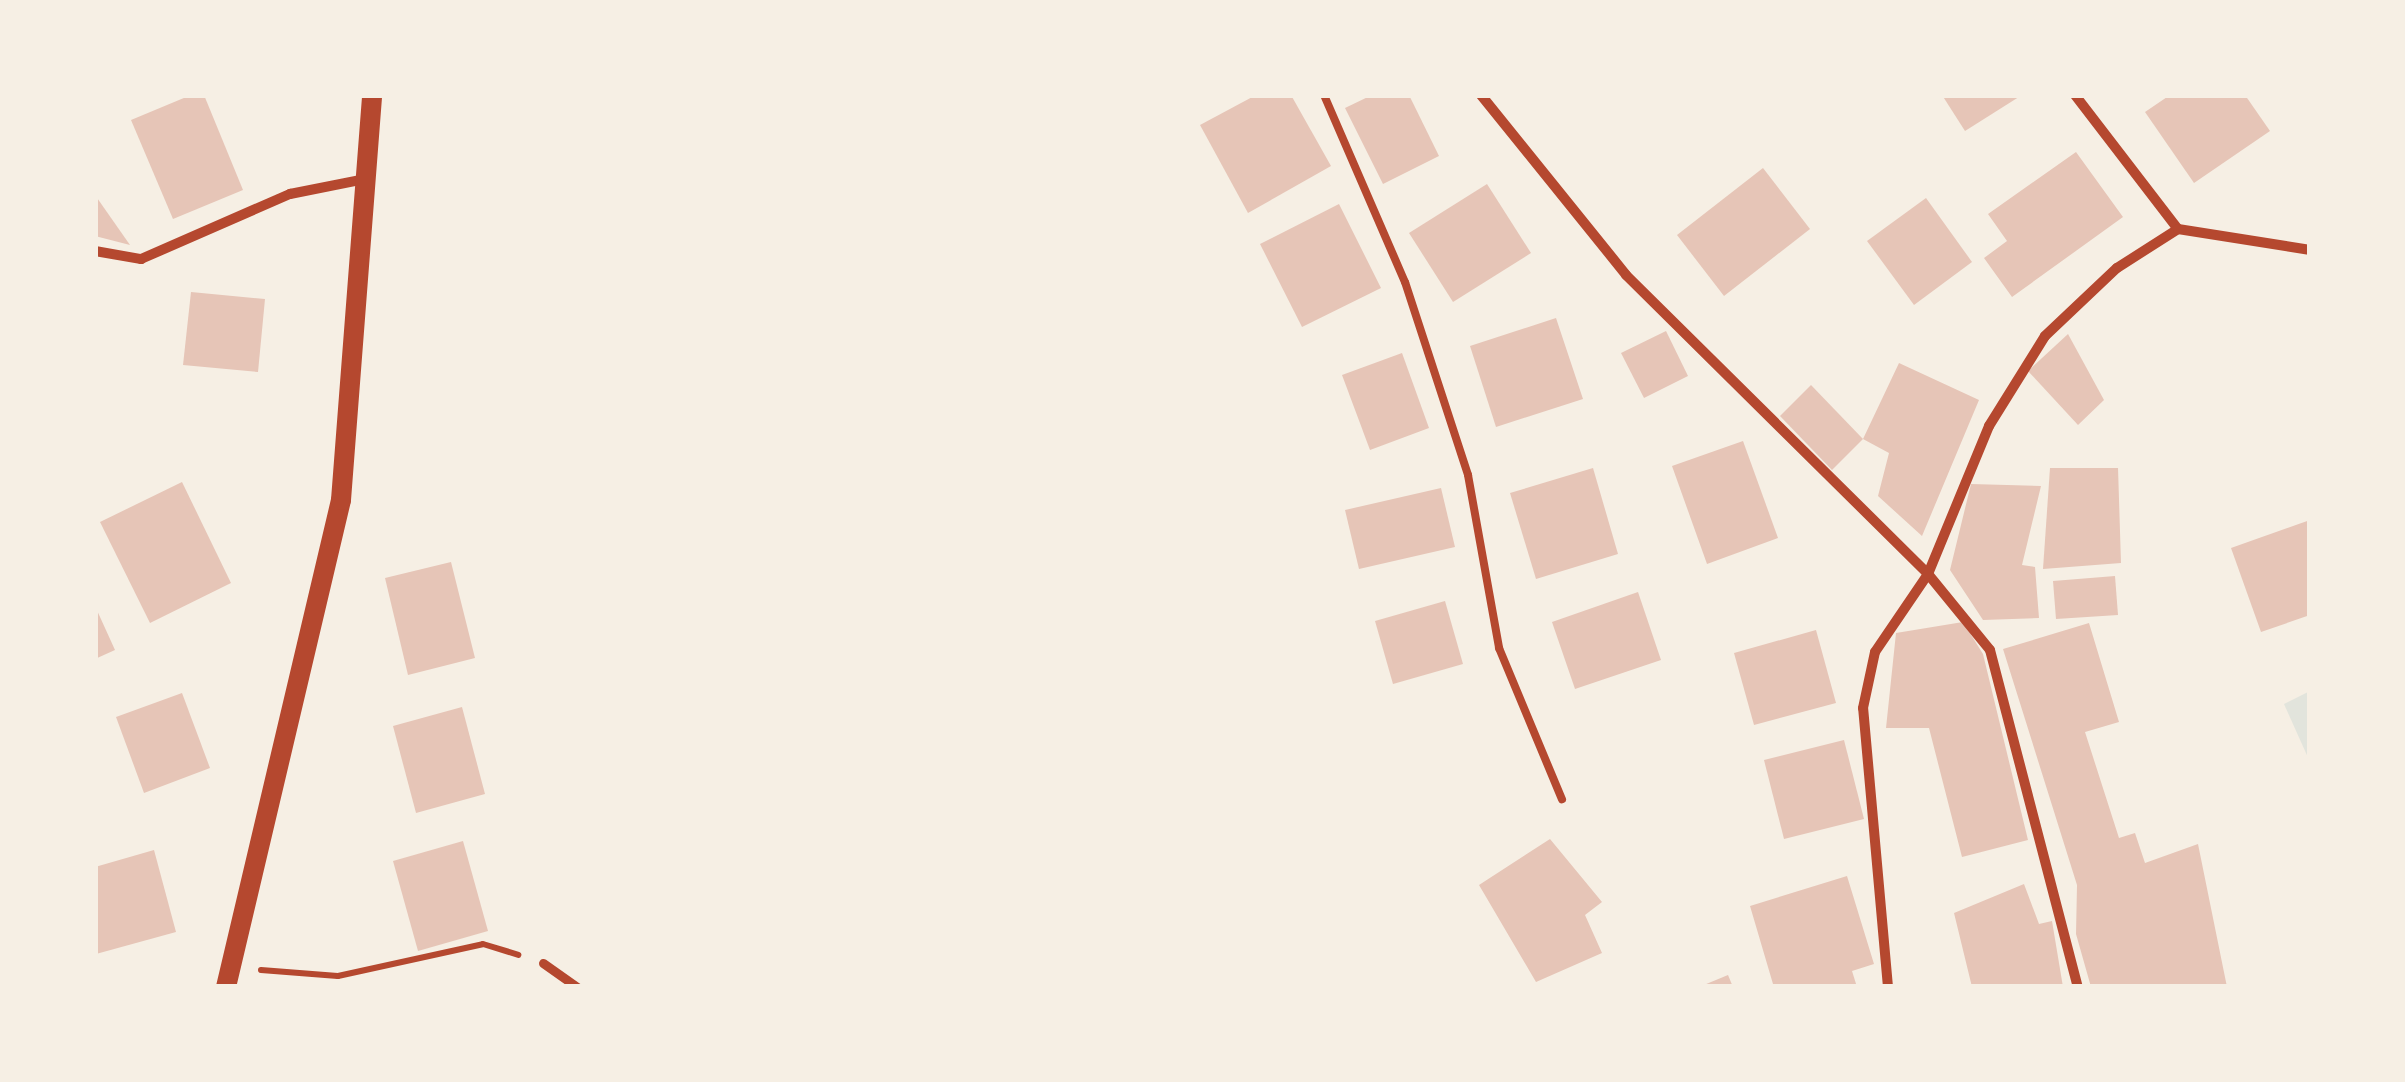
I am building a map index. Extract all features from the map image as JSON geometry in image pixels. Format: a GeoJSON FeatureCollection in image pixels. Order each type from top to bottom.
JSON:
{"type":"FeatureCollection","features":[{"type":"Feature","properties":{"kind":"main road"},"geometry":{"type":"LineString","coordinates":[[228,977],[341,500],[372,95]]}},
{"type":"Feature","properties":{"kind":"street"},"geometry":{"type":"LineString","coordinates":[[1480,95],[1626,274],[1928,574],[1990,650],[2078,987]]}},
{"type":"Feature","properties":{"kind":"street"},"geometry":{"type":"LineString","coordinates":[[2075,95],[2178,229]]}},
{"type":"Feature","properties":{"kind":"street"},"geometry":{"type":"LineString","coordinates":[[95,251],[142,259],[290,194],[365,179]]}},
{"type":"Feature","properties":{"kind":"street"},"geometry":{"type":"LineString","coordinates":[[1888,987],[1863,708],[1874,652],[1928,574],[1989,426],[2045,336],[2117,268],[2178,229],[2310,250]]}},
{"type":"Feature","properties":{"kind":"street"},"geometry":{"type":"LineString","coordinates":[[543,963],[577,987]]}},
{"type":"Feature","properties":{"kind":"lane"},"geometry":{"type":"LineString","coordinates":[[1324,95],[1405,282],[1468,475],[1499,648],[1562,798]]}},
{"type":"Feature","properties":{"kind":"path"},"geometry":{"type":"LineString","coordinates":[[228,977],[338,976],[483,944],[543,963]]}},
{"type":"Feature","properties":{"kind":"shaded area"},"geometry":{"type":"Polygon","coordinates":[[[2310,691],[2310,762],[2284,704],[2310,691]]]}},
{"type":"Feature","properties":{"kind":"building"},"geometry":{"type":"Polygon","coordinates":[[[191,95],[204,95],[243,190],[173,219],[131,120],[191,95]]]}},
{"type":"Feature","properties":{"kind":"building"},"geometry":{"type":"Polygon","coordinates":[[[1256,95],[1291,95],[1331,166],[1248,213],[1200,125],[1256,95]]]}},
{"type":"Feature","properties":{"kind":"building"},"geometry":{"type":"Polygon","coordinates":[[[1372,95],[1409,95],[1439,156],[1383,184],[1345,108],[1372,95]]]}},
{"type":"Feature","properties":{"kind":"building"},"geometry":{"type":"Polygon","coordinates":[[[1942,95],[2022,95],[1965,131],[1942,95]]]}},
{"type":"Feature","properties":{"kind":"building"},"geometry":{"type":"Polygon","coordinates":[[[2170,95],[2245,95],[2270,131],[2194,183],[2145,112],[2170,95]]]}},
{"type":"Feature","properties":{"kind":"building"},"geometry":{"type":"Polygon","coordinates":[[[2076,152],[2123,217],[2012,297],[1984,258],[2007,241],[1988,214],[2076,152]]]}},
{"type":"Feature","properties":{"kind":"building"},"geometry":{"type":"Polygon","coordinates":[[[1763,168],[1810,229],[1724,296],[1677,235],[1763,168]]]}},
{"type":"Feature","properties":{"kind":"building"},"geometry":{"type":"Polygon","coordinates":[[[1487,184],[1531,253],[1453,302],[1409,233],[1487,184]]]}},
{"type":"Feature","properties":{"kind":"building"},"geometry":{"type":"Polygon","coordinates":[[[95,195],[130,245],[95,236],[95,195]]]}},
{"type":"Feature","properties":{"kind":"building"},"geometry":{"type":"Polygon","coordinates":[[[1926,198],[1972,262],[1914,305],[1867,241],[1926,198]]]}},
{"type":"Feature","properties":{"kind":"building"},"geometry":{"type":"Polygon","coordinates":[[[1339,204],[1381,288],[1302,327],[1260,244],[1339,204]]]}},
{"type":"Feature","properties":{"kind":"building"},"geometry":{"type":"Polygon","coordinates":[[[191,292],[265,299],[258,372],[183,365],[191,292]]]}},
{"type":"Feature","properties":{"kind":"building"},"geometry":{"type":"Polygon","coordinates":[[[1556,318],[1583,399],[1496,427],[1470,346],[1556,318]]]}},
{"type":"Feature","properties":{"kind":"building"},"geometry":{"type":"Polygon","coordinates":[[[1666,331],[1688,376],[1644,398],[1621,353],[1666,331]]]}},
{"type":"Feature","properties":{"kind":"building"},"geometry":{"type":"Polygon","coordinates":[[[2068,334],[2104,400],[2078,425],[2028,371],[2068,334]]]}},
{"type":"Feature","properties":{"kind":"building"},"geometry":{"type":"Polygon","coordinates":[[[1402,353],[1429,428],[1370,450],[1342,375],[1402,353]]]}},
{"type":"Feature","properties":{"kind":"building"},"geometry":{"type":"Polygon","coordinates":[[[1899,363],[1979,400],[1922,536],[1878,496],[1889,453],[1863,439],[1899,363]]]}},
{"type":"Feature","properties":{"kind":"building"},"geometry":{"type":"Polygon","coordinates":[[[1811,385],[1863,439],[1832,470],[1780,416],[1811,385]]]}},
{"type":"Feature","properties":{"kind":"building"},"geometry":{"type":"Polygon","coordinates":[[[1743,441],[1778,538],[1707,564],[1672,466],[1743,441]]]}},
{"type":"Feature","properties":{"kind":"building"},"geometry":{"type":"Polygon","coordinates":[[[1593,468],[1618,554],[1536,579],[1510,493],[1593,468]]]}},
{"type":"Feature","properties":{"kind":"building"},"geometry":{"type":"Polygon","coordinates":[[[2050,468],[2118,468],[2121,563],[2043,569],[2050,468]]]}},
{"type":"Feature","properties":{"kind":"building"},"geometry":{"type":"Polygon","coordinates":[[[182,482],[231,583],[150,623],[100,522],[182,482]]]}},
{"type":"Feature","properties":{"kind":"building"},"geometry":{"type":"Polygon","coordinates":[[[1971,484],[2041,486],[2022,565],[2035,567],[2039,618],[1983,620],[1950,570],[1971,484]]]}},
{"type":"Feature","properties":{"kind":"building"},"geometry":{"type":"Polygon","coordinates":[[[1441,488],[1455,547],[1359,569],[1345,510],[1441,488]]]}},
{"type":"Feature","properties":{"kind":"building"},"geometry":{"type":"Polygon","coordinates":[[[2310,520],[2310,615],[2261,632],[2231,548],[2310,520]]]}},
{"type":"Feature","properties":{"kind":"building"},"geometry":{"type":"Polygon","coordinates":[[[451,562],[475,658],[408,675],[385,578],[451,562]]]}},
{"type":"Feature","properties":{"kind":"building"},"geometry":{"type":"Polygon","coordinates":[[[2115,576],[2118,615],[2056,619],[2053,581],[2115,576]]]}},
{"type":"Feature","properties":{"kind":"building"},"geometry":{"type":"Polygon","coordinates":[[[1638,592],[1661,660],[1575,689],[1552,622],[1638,592]]]}},
{"type":"Feature","properties":{"kind":"building"},"geometry":{"type":"Polygon","coordinates":[[[1445,601],[1463,664],[1393,684],[1375,621],[1445,601]]]}},
{"type":"Feature","properties":{"kind":"building"},"geometry":{"type":"Polygon","coordinates":[[[95,606],[115,650],[95,659],[95,606]]]}},
{"type":"Feature","properties":{"kind":"building"},"geometry":{"type":"Polygon","coordinates":[[[1963,622],[1983,654],[2028,840],[1962,857],[1929,728],[1886,728],[1896,633],[1963,622]]]}},
{"type":"Feature","properties":{"kind":"building"},"geometry":{"type":"Polygon","coordinates":[[[2089,623],[2119,722],[2085,732],[2119,838],[2135,833],[2145,863],[2198,844],[2227,987],[2091,987],[2076,934],[2077,885],[2003,649],[2089,623]]]}},
{"type":"Feature","properties":{"kind":"building"},"geometry":{"type":"Polygon","coordinates":[[[1816,630],[1836,703],[1754,725],[1734,653],[1816,630]]]}},
{"type":"Feature","properties":{"kind":"building"},"geometry":{"type":"Polygon","coordinates":[[[182,693],[210,768],[144,793],[116,717],[182,693]]]}},
{"type":"Feature","properties":{"kind":"building"},"geometry":{"type":"Polygon","coordinates":[[[462,707],[485,794],[416,813],[393,726],[462,707]]]}},
{"type":"Feature","properties":{"kind":"building"},"geometry":{"type":"Polygon","coordinates":[[[1844,740],[1864,819],[1784,839],[1764,760],[1844,740]]]}},
{"type":"Feature","properties":{"kind":"building"},"geometry":{"type":"Polygon","coordinates":[[[1550,839],[1602,902],[1585,915],[1602,953],[1536,982],[1479,885],[1550,839]]]}},
{"type":"Feature","properties":{"kind":"building"},"geometry":{"type":"Polygon","coordinates":[[[463,841],[488,931],[418,951],[393,861],[463,841]]]}},
{"type":"Feature","properties":{"kind":"building"},"geometry":{"type":"Polygon","coordinates":[[[154,850],[176,932],[96,954],[95,867],[154,850]]]}},
{"type":"Feature","properties":{"kind":"building"},"geometry":{"type":"Polygon","coordinates":[[[1847,876],[1874,964],[1852,971],[1857,987],[1773,984],[1750,906],[1847,876]]]}},
{"type":"Feature","properties":{"kind":"building"},"geometry":{"type":"Polygon","coordinates":[[[2024,884],[2039,924],[2052,921],[2063,987],[1972,987],[1954,913],[2024,884]]]}},
{"type":"Feature","properties":{"kind":"building"},"geometry":{"type":"Polygon","coordinates":[[[1728,975],[1733,987],[1699,987],[1728,975]]]}}]}
